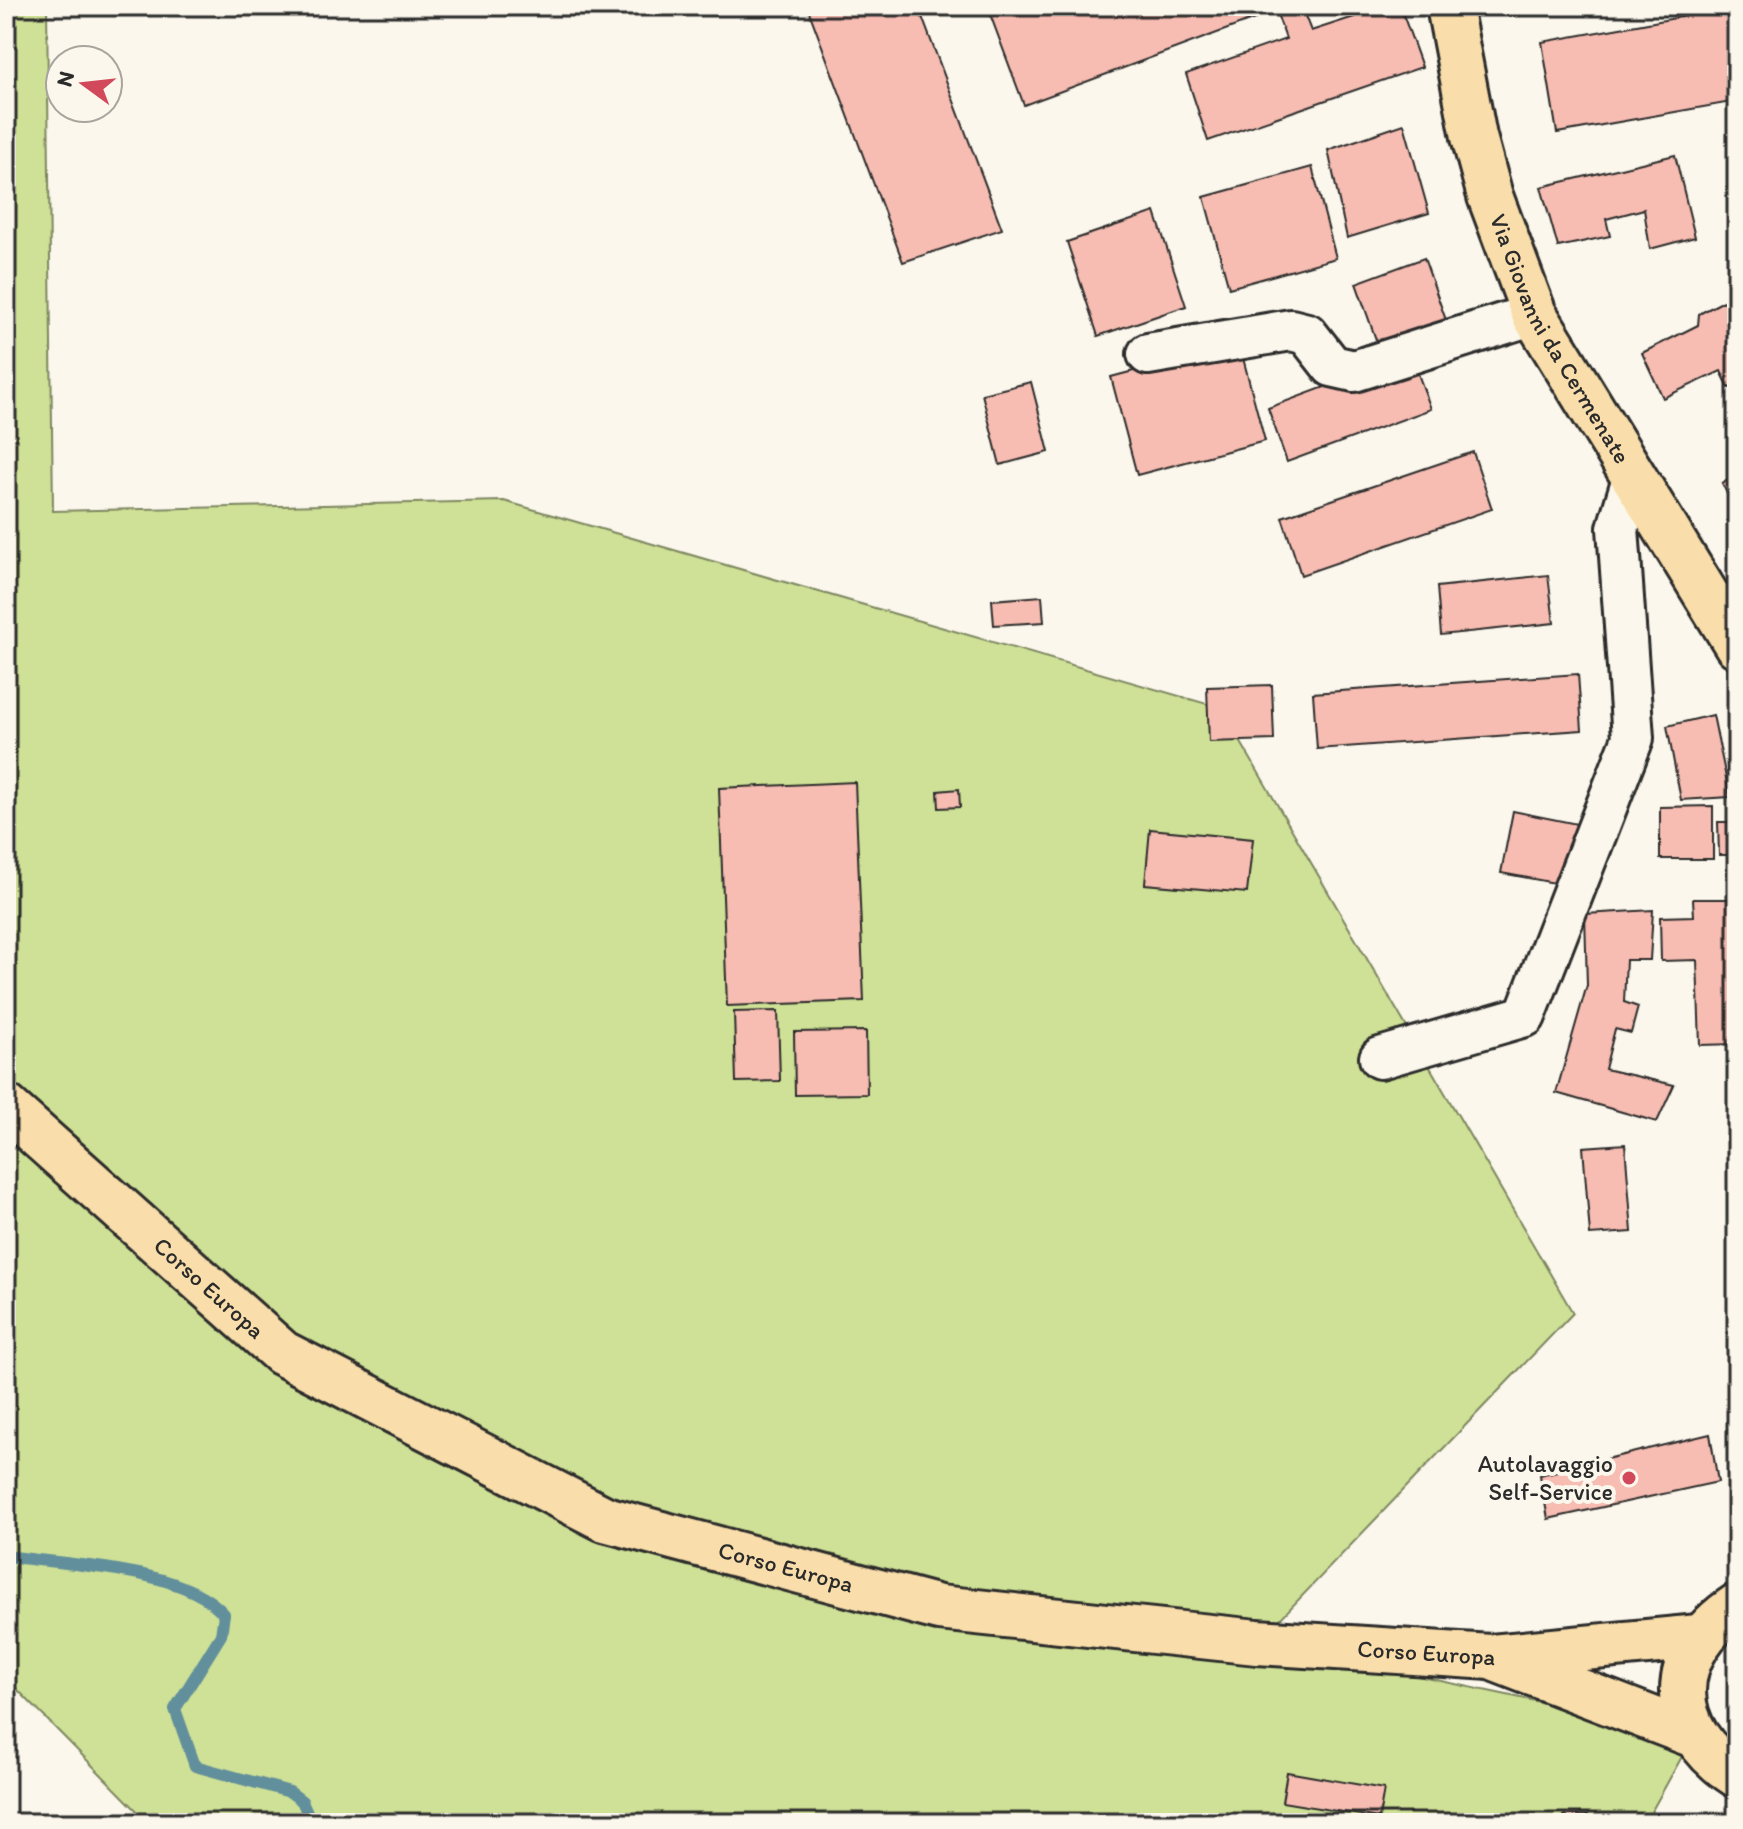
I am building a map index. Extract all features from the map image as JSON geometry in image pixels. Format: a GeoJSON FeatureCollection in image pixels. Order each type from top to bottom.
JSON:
{"type":"FeatureCollection","features":[{"type":"Feature","properties":{"kind":"main road","name":"Via Giovanni da Cermenate"},"geometry":{"type":"LineString","coordinates":[[1449,6],[1474,137],[1490,196],[1534,314],[1737,645]]}},
{"type":"Feature","properties":{"kind":"main road","name":"Corso Europa"},"geometry":{"type":"LineString","coordinates":[[6,1107],[282,1353],[605,1519],[939,1608],[1257,1642],[1491,1657],[1699,1637]]}},
{"type":"Feature","properties":{"kind":"main road"},"geometry":{"type":"LineString","coordinates":[[1737,1606],[1710,1624],[1699,1637],[1684,1675],[1684,1707],[1694,1735],[1714,1760],[1737,1775]]}},
{"type":"Feature","properties":{"kind":"main road"},"geometry":{"type":"LineString","coordinates":[[1491,1657],[1694,1735]]}},
{"type":"Feature","properties":{"kind":"street"},"geometry":{"type":"LineString","coordinates":[[1148,354],[1291,330],[1307,334],[1332,366],[1354,371],[1534,314]]}},
{"type":"Feature","properties":{"kind":"street"},"geometry":{"type":"LineString","coordinates":[[1380,1058],[1525,1016],[1633,738],[1618,528],[1633,478]]}},
{"type":"Feature","properties":{"kind":"green space"},"geometry":{"type":"Polygon","coordinates":[[[6,6],[47,6],[44,124],[48,124],[53,511],[504,501],[1221,708],[1573,1313],[1258,1642],[1694,1735],[1645,1823],[149,1823],[6,1678],[6,6]]]}},
{"type":"Feature","properties":{"kind":"building"},"geometry":{"type":"Polygon","coordinates":[[[807,6],[918,6],[1002,229],[903,262],[807,6]]]}},
{"type":"Feature","properties":{"kind":"building"},"geometry":{"type":"Polygon","coordinates":[[[987,6],[1301,6],[1311,31],[1388,6],[1400,6],[1422,67],[1208,141],[1186,74],[1286,39],[1276,11],[1024,105],[987,6]]]}},
{"type":"Feature","properties":{"kind":"building"},"geometry":{"type":"Polygon","coordinates":[[[1737,7],[1737,101],[1557,133],[1542,42],[1737,7]]]}},
{"type":"Feature","properties":{"kind":"building"},"geometry":{"type":"Polygon","coordinates":[[[1404,124],[1429,213],[1347,238],[1328,150],[1404,124]]]}},
{"type":"Feature","properties":{"kind":"building"},"geometry":{"type":"Polygon","coordinates":[[[1675,155],[1695,237],[1650,249],[1644,209],[1606,219],[1610,236],[1558,247],[1541,187],[1675,155]]]}},
{"type":"Feature","properties":{"kind":"building"},"geometry":{"type":"Polygon","coordinates":[[[1312,167],[1336,258],[1229,288],[1204,197],[1312,167]]]}},
{"type":"Feature","properties":{"kind":"building"},"geometry":{"type":"Polygon","coordinates":[[[1155,212],[1186,306],[1098,336],[1067,242],[1155,212]]]}},
{"type":"Feature","properties":{"kind":"building"},"geometry":{"type":"Polygon","coordinates":[[[1424,258],[1448,326],[1380,351],[1356,283],[1424,258]]]}},
{"type":"Feature","properties":{"kind":"building"},"geometry":{"type":"Polygon","coordinates":[[[1737,294],[1737,385],[1729,388],[1721,371],[1663,398],[1642,353],[1698,325],[1699,314],[1737,294]]]}},
{"type":"Feature","properties":{"kind":"building"},"geometry":{"type":"Polygon","coordinates":[[[1239,343],[1265,441],[1137,475],[1111,377],[1239,343]]]}},
{"type":"Feature","properties":{"kind":"building"},"geometry":{"type":"Polygon","coordinates":[[[1411,355],[1431,409],[1287,462],[1268,408],[1411,355]]]}},
{"type":"Feature","properties":{"kind":"building"},"geometry":{"type":"Polygon","coordinates":[[[1031,382],[1049,452],[1000,465],[982,394],[1031,382]]]}},
{"type":"Feature","properties":{"kind":"building"},"geometry":{"type":"Polygon","coordinates":[[[1473,452],[1492,509],[1301,575],[1282,517],[1473,452]]]}},
{"type":"Feature","properties":{"kind":"building"},"geometry":{"type":"Polygon","coordinates":[[[1737,476],[1737,515],[1722,483],[1737,476]]]}},
{"type":"Feature","properties":{"kind":"building"},"geometry":{"type":"Polygon","coordinates":[[[1548,575],[1554,623],[1441,635],[1437,587],[1548,575]]]}},
{"type":"Feature","properties":{"kind":"building"},"geometry":{"type":"Polygon","coordinates":[[[1042,596],[1044,622],[994,625],[992,600],[1042,596]]]}},
{"type":"Feature","properties":{"kind":"building"},"geometry":{"type":"Polygon","coordinates":[[[1578,674],[1582,730],[1317,749],[1313,693],[1578,674]]]}},
{"type":"Feature","properties":{"kind":"building"},"geometry":{"type":"Polygon","coordinates":[[[1272,685],[1274,740],[1209,742],[1207,687],[1272,685]]]}},
{"type":"Feature","properties":{"kind":"building"},"geometry":{"type":"Polygon","coordinates":[[[1713,715],[1730,797],[1681,800],[1667,726],[1713,715]]]}},
{"type":"Feature","properties":{"kind":"building"},"geometry":{"type":"Polygon","coordinates":[[[855,782],[864,1001],[727,1006],[719,788],[855,782]]]}},
{"type":"Feature","properties":{"kind":"building"},"geometry":{"type":"Polygon","coordinates":[[[959,789],[960,807],[939,808],[938,791],[959,789]]]}},
{"type":"Feature","properties":{"kind":"building"},"geometry":{"type":"Polygon","coordinates":[[[1713,806],[1713,859],[1660,859],[1660,807],[1713,806]]]}},
{"type":"Feature","properties":{"kind":"building"},"geometry":{"type":"Polygon","coordinates":[[[1513,811],[1582,825],[1571,886],[1501,873],[1513,811]]]}},
{"type":"Feature","properties":{"kind":"building"},"geometry":{"type":"Polygon","coordinates":[[[1718,822],[1737,822],[1737,880],[1735,855],[1719,855],[1718,822]]]}},
{"type":"Feature","properties":{"kind":"building"},"geometry":{"type":"Polygon","coordinates":[[[1150,829],[1253,839],[1247,893],[1145,884],[1150,829]]]}},
{"type":"Feature","properties":{"kind":"building"},"geometry":{"type":"Polygon","coordinates":[[[1693,899],[1737,899],[1737,1044],[1700,1045],[1697,960],[1661,961],[1660,917],[1694,916],[1693,899]]]}},
{"type":"Feature","properties":{"kind":"building"},"geometry":{"type":"Polygon","coordinates":[[[1653,910],[1650,960],[1626,960],[1624,1002],[1638,1007],[1631,1033],[1615,1029],[1605,1069],[1674,1085],[1657,1122],[1556,1093],[1587,985],[1585,914],[1653,910]]]}},
{"type":"Feature","properties":{"kind":"building"},"geometry":{"type":"Polygon","coordinates":[[[778,1011],[780,1081],[736,1082],[734,1012],[778,1011]]]}},
{"type":"Feature","properties":{"kind":"building"},"geometry":{"type":"Polygon","coordinates":[[[866,1031],[867,1094],[795,1095],[794,1032],[866,1031]]]}},
{"type":"Feature","properties":{"kind":"building"},"geometry":{"type":"Polygon","coordinates":[[[1625,1144],[1632,1232],[1590,1235],[1583,1147],[1625,1144]]]}},
{"type":"Feature","properties":{"kind":"building","name":"Autolavaggio Self-Service"},"geometry":{"type":"Polygon","coordinates":[[[1710,1434],[1718,1482],[1548,1519],[1540,1475],[1710,1434]]]}},
{"type":"Feature","properties":{"kind":"building"},"geometry":{"type":"Polygon","coordinates":[[[1287,1772],[1384,1789],[1379,1818],[1282,1802],[1287,1772]]]}},
{"type":"Feature","properties":{"kind":"building"},"geometry":{"type":"Polygon","coordinates":[[[1564,1815],[1588,1815],[1588,1823],[1564,1823],[1564,1815]]]}},
{"type":"Feature","properties":{"kind":"waterway"},"geometry":{"type":"LineString","coordinates":[[6,1556],[153,1577],[206,1598],[224,1614],[221,1635],[175,1709],[195,1766],[290,1792],[302,1801],[312,1823]]}},
{"type":"Feature","properties":{"kind":"place","name":"Autolavaggio Self-Service"},"geometry":{"type":"Point","coordinates":[1629,1478]}}]}
